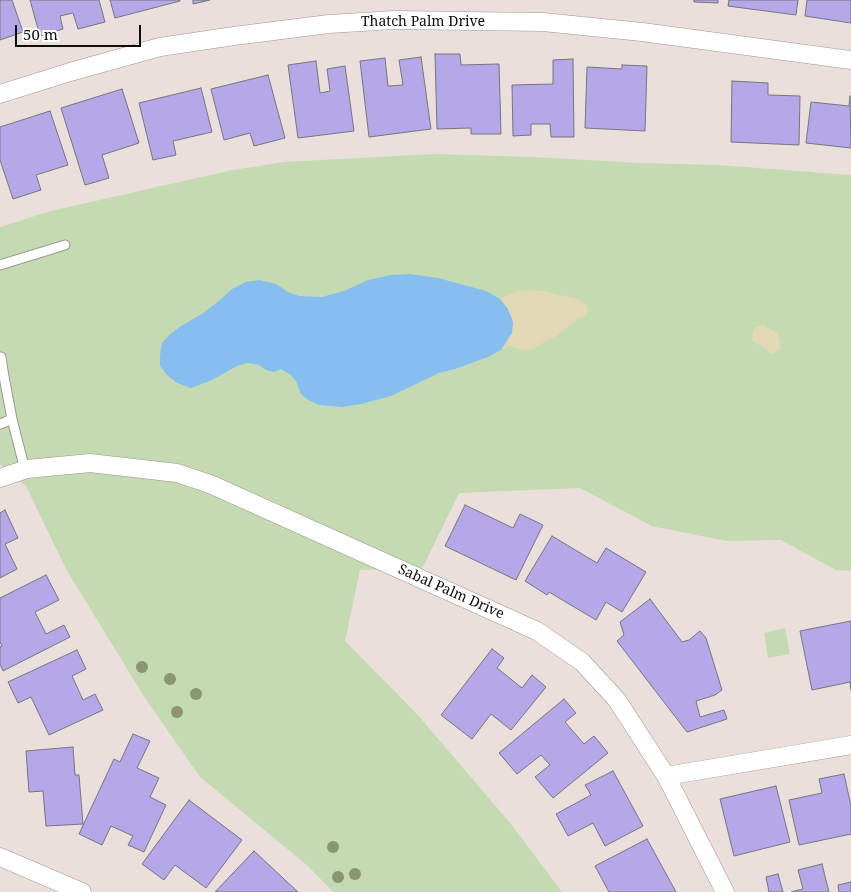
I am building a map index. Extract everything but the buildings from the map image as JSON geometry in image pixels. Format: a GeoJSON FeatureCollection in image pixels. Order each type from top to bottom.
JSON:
{"type":"FeatureCollection","features":[{"type":"Feature","properties":{"kind":"street","name":"Thatch Palm Drive"},"geometry":{"type":"LineString","coordinates":[[0,94],[70,72],[160,48],[329,24],[394,20],[543,22],[642,32],[851,60]]}},
{"type":"Feature","properties":{"kind":"street","name":"Sabal Palm Drive"},"geometry":{"type":"LineString","coordinates":[[0,478],[25,470],[90,463],[177,473],[210,484],[537,630],[582,662],[617,700],[666,776],[725,892]]}},
{"type":"Feature","properties":{"kind":"street"},"geometry":{"type":"LineString","coordinates":[[666,776],[851,745]]}},
{"type":"Feature","properties":{"kind":"street"},"geometry":{"type":"LineString","coordinates":[[0,857],[82,892]]}},
{"type":"Feature","properties":{"kind":"lane"},"geometry":{"type":"LineString","coordinates":[[0,265],[65,245]]}},
{"type":"Feature","properties":{"kind":"lane"},"geometry":{"type":"LineString","coordinates":[[1,357],[2,372],[25,470]]}},
{"type":"Feature","properties":{"kind":"lane"},"geometry":{"type":"LineString","coordinates":[[0,424],[12,419]]}},
{"type":"Feature","properties":{"kind":"green space"},"geometry":{"type":"Polygon","coordinates":[[[434,154],[718,165],[851,175],[851,571],[836,570],[781,540],[726,541],[652,526],[580,488],[459,493],[422,569],[360,570],[345,641],[417,714],[511,824],[562,892],[333,892],[308,866],[200,777],[143,695],[66,569],[26,486],[0,464],[0,227],[51,211],[228,171],[284,162],[434,154]]]}},
{"type":"Feature","properties":{"kind":"green space"},"geometry":{"type":"Polygon","coordinates":[[[785,628],[790,654],[768,658],[764,633],[785,628]]]}},
{"type":"Feature","properties":{"kind":"sand"},"geometry":{"type":"Polygon","coordinates":[[[517,291],[543,291],[580,300],[588,309],[587,315],[534,349],[524,350],[510,346],[501,350],[507,342],[508,309],[500,299],[517,291]]]}},
{"type":"Feature","properties":{"kind":"sand"},"geometry":{"type":"Polygon","coordinates":[[[764,325],[778,334],[781,349],[772,354],[752,340],[755,327],[764,325]]]}},
{"type":"Feature","properties":{"kind":"water"},"geometry":{"type":"Polygon","coordinates":[[[410,274],[438,278],[486,291],[500,299],[508,309],[513,322],[512,333],[501,350],[488,357],[439,373],[391,396],[342,407],[319,405],[308,400],[301,394],[296,381],[291,375],[281,369],[274,372],[266,370],[259,365],[248,363],[237,366],[212,380],[191,388],[177,383],[160,366],[162,343],[169,335],[202,314],[232,289],[246,282],[259,280],[276,284],[288,292],[299,296],[322,297],[344,291],[368,280],[391,275],[410,274]]]}}]}
